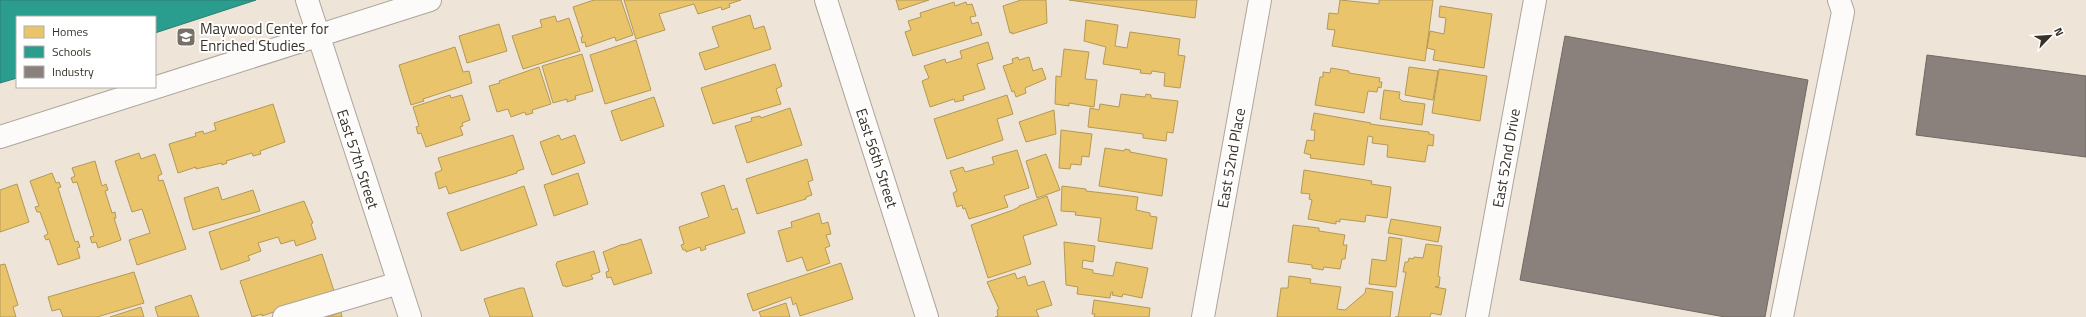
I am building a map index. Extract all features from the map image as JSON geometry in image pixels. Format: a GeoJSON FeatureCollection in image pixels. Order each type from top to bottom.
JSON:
{"type":"FeatureCollection","features":[{"type":"Feature","properties":{"kind":"street","name":"East 57th Street"},"geometry":{"type":"LineString","coordinates":[[307,0],[410,317]]}},
{"type":"Feature","properties":{"kind":"street"},"geometry":{"type":"LineString","coordinates":[[156,88],[430,0]]}},
{"type":"Feature","properties":{"kind":"street","name":"East 56th Street"},"geometry":{"type":"LineString","coordinates":[[826,0],[927,317]]}},
{"type":"Feature","properties":{"kind":"street","name":"East 52nd Place"},"geometry":{"type":"LineString","coordinates":[[1203,317],[1260,0]]}},
{"type":"Feature","properties":{"kind":"street","name":"East 52nd Drive"},"geometry":{"type":"LineString","coordinates":[[1479,317],[1535,0]]}},
{"type":"Feature","properties":{"kind":"street"},"geometry":{"type":"LineString","coordinates":[[1782,317],[1843,12],[1839,0]]}},
{"type":"Feature","properties":{"kind":"street"},"geometry":{"type":"LineString","coordinates":[[0,137],[155,88]]}},
{"type":"Feature","properties":{"kind":"street"},"geometry":{"type":"LineString","coordinates":[[284,317],[399,283]]}},
{"type":"Feature","properties":{"kind":"building: Homes"},"geometry":{"type":"Polygon","coordinates":[[[594,0],[621,0],[633,35],[616,41],[615,37],[586,47],[585,42],[582,43],[581,37],[583,37],[573,7],[594,0]]]}},
{"type":"Feature","properties":{"kind":"building: Homes"},"geometry":{"type":"Polygon","coordinates":[[[624,0],[741,0],[729,4],[730,7],[722,10],[721,7],[698,14],[694,4],[659,14],[665,30],[636,39],[624,0]]]}},
{"type":"Feature","properties":{"kind":"building: Homes"},"geometry":{"type":"Polygon","coordinates":[[[896,0],[929,0],[899,10],[896,0]]]}},
{"type":"Feature","properties":{"kind":"building: Homes"},"geometry":{"type":"Polygon","coordinates":[[[1021,0],[1046,0],[1047,23],[1012,34],[1012,32],[1010,33],[1003,6],[1021,0]]]}},
{"type":"Feature","properties":{"kind":"building: Homes"},"geometry":{"type":"Polygon","coordinates":[[[1069,0],[1197,0],[1195,18],[1069,0]]]}},
{"type":"Feature","properties":{"kind":"building: Homes"},"geometry":{"type":"Polygon","coordinates":[[[1340,0],[1379,4],[1379,0],[1433,0],[1425,61],[1332,46],[1335,30],[1327,29],[1329,13],[1338,14],[1340,0]]]}},
{"type":"Feature","properties":{"kind":"building: Homes"},"geometry":{"type":"Polygon","coordinates":[[[954,2],[955,6],[966,2],[967,5],[972,4],[976,16],[970,17],[972,24],[978,22],[982,35],[913,56],[905,32],[911,30],[908,21],[921,17],[920,13],[954,2]]]}},
{"type":"Feature","properties":{"kind":"building: Homes"},"geometry":{"type":"Polygon","coordinates":[[[1440,6],[1492,14],[1484,68],[1433,60],[1435,50],[1427,48],[1430,31],[1444,34],[1446,18],[1439,17],[1440,6]]]}},
{"type":"Feature","properties":{"kind":"building: Homes"},"geometry":{"type":"Polygon","coordinates":[[[750,15],[754,29],[764,26],[771,49],[705,70],[699,53],[719,47],[712,27],[750,15]]]}},
{"type":"Feature","properties":{"kind":"building: Homes"},"geometry":{"type":"Polygon","coordinates":[[[555,16],[557,22],[569,18],[580,51],[523,69],[512,36],[542,27],[540,20],[555,16]]]}},
{"type":"Feature","properties":{"kind":"building: Homes"},"geometry":{"type":"Polygon","coordinates":[[[1086,20],[1118,25],[1115,46],[1127,48],[1130,32],[1180,39],[1178,55],[1185,56],[1180,88],[1164,86],[1165,73],[1152,71],[1151,74],[1140,73],[1141,70],[1103,64],[1106,47],[1084,41],[1086,20]]]}},
{"type":"Feature","properties":{"kind":"building: Homes"},"geometry":{"type":"Polygon","coordinates":[[[499,24],[507,51],[467,63],[459,36],[499,24]]]}},
{"type":"Feature","properties":{"kind":"building: Homes"},"geometry":{"type":"Polygon","coordinates":[[[636,40],[651,90],[605,104],[590,55],[636,40]]]}},
{"type":"Feature","properties":{"kind":"building: Homes"},"geometry":{"type":"Polygon","coordinates":[[[988,42],[993,59],[977,64],[985,89],[963,96],[964,100],[955,102],[954,99],[930,107],[922,81],[929,78],[924,66],[945,59],[946,63],[962,58],[960,51],[988,42]]]}},
{"type":"Feature","properties":{"kind":"building: Homes"},"geometry":{"type":"Polygon","coordinates":[[[455,47],[463,72],[469,71],[472,83],[423,99],[424,101],[411,105],[399,65],[455,47]]]}},
{"type":"Feature","properties":{"kind":"building: Homes"},"geometry":{"type":"Polygon","coordinates":[[[1064,49],[1089,52],[1085,79],[1097,80],[1094,107],[1069,103],[1069,106],[1055,104],[1056,76],[1061,77],[1064,49]]]}},
{"type":"Feature","properties":{"kind":"building: Homes"},"geometry":{"type":"Polygon","coordinates":[[[582,54],[593,91],[575,96],[576,99],[567,102],[567,99],[553,103],[542,66],[582,54]]]}},
{"type":"Feature","properties":{"kind":"building: Homes"},"geometry":{"type":"Polygon","coordinates":[[[1018,57],[1019,60],[1029,57],[1033,71],[1042,68],[1046,79],[1025,88],[1026,93],[1016,97],[1014,91],[1012,92],[1003,66],[1013,63],[1012,59],[1018,57]]]}},
{"type":"Feature","properties":{"kind":"building: Homes"},"geometry":{"type":"Polygon","coordinates":[[[775,64],[782,86],[776,89],[781,104],[713,124],[701,88],[775,64]]]}},
{"type":"Feature","properties":{"kind":"building: Homes"},"geometry":{"type":"Polygon","coordinates":[[[539,67],[551,104],[532,110],[533,113],[526,115],[525,112],[511,117],[508,109],[497,112],[489,86],[539,67]]]}},
{"type":"Feature","properties":{"kind":"building: Homes"},"geometry":{"type":"Polygon","coordinates":[[[1409,67],[1438,71],[1433,100],[1405,95],[1409,67]]]}},
{"type":"Feature","properties":{"kind":"building: Homes"},"geometry":{"type":"Polygon","coordinates":[[[1331,68],[1349,71],[1349,73],[1380,78],[1379,82],[1382,82],[1381,88],[1378,87],[1377,92],[1368,91],[1364,113],[1315,105],[1320,77],[1323,77],[1323,72],[1330,73],[1331,68]]]}},
{"type":"Feature","properties":{"kind":"building: Homes"},"geometry":{"type":"Polygon","coordinates":[[[1439,69],[1487,76],[1480,121],[1432,113],[1439,69]]]}},
{"type":"Feature","properties":{"kind":"building: Homes"},"geometry":{"type":"Polygon","coordinates":[[[1384,90],[1400,92],[1399,98],[1402,101],[1425,104],[1422,125],[1380,119],[1384,90]]]}},
{"type":"Feature","properties":{"kind":"building: Homes"},"geometry":{"type":"Polygon","coordinates":[[[1121,94],[1145,97],[1146,94],[1151,95],[1151,98],[1178,101],[1173,133],[1167,132],[1166,141],[1143,138],[1143,134],[1088,127],[1090,108],[1099,110],[1100,104],[1119,107],[1121,94]]]}},
{"type":"Feature","properties":{"kind":"building: Homes"},"geometry":{"type":"Polygon","coordinates":[[[450,95],[451,98],[462,95],[470,120],[462,123],[463,126],[460,127],[463,135],[426,147],[421,133],[418,134],[416,127],[419,126],[413,107],[450,95]]]}},
{"type":"Feature","properties":{"kind":"building: Homes"},"geometry":{"type":"Polygon","coordinates":[[[1007,95],[1013,114],[997,119],[1003,140],[947,159],[934,119],[1007,95]]]}},
{"type":"Feature","properties":{"kind":"building: Homes"},"geometry":{"type":"Polygon","coordinates":[[[654,97],[664,126],[621,141],[611,111],[654,97]]]}},
{"type":"Feature","properties":{"kind":"building: Homes"},"geometry":{"type":"Polygon","coordinates":[[[273,104],[285,142],[260,151],[261,154],[253,156],[252,153],[226,161],[227,163],[222,165],[222,163],[196,169],[196,167],[178,173],[169,144],[196,136],[195,133],[203,131],[204,134],[216,130],[214,123],[273,104]]]}},
{"type":"Feature","properties":{"kind":"building: Homes"},"geometry":{"type":"Polygon","coordinates":[[[790,108],[802,145],[747,163],[735,126],[752,121],[751,118],[760,116],[761,118],[790,108]]]}},
{"type":"Feature","properties":{"kind":"building: Homes"},"geometry":{"type":"Polygon","coordinates":[[[1054,110],[1056,134],[1026,142],[1019,122],[1054,110]]]}},
{"type":"Feature","properties":{"kind":"building: Homes"},"geometry":{"type":"Polygon","coordinates":[[[1314,113],[1371,123],[1370,124],[1429,132],[1429,134],[1434,135],[1433,146],[1428,145],[1425,162],[1387,157],[1388,145],[1372,143],[1373,137],[1368,136],[1364,165],[1310,158],[1311,155],[1304,153],[1307,140],[1314,141],[1315,130],[1311,130],[1314,113]]]}},
{"type":"Feature","properties":{"kind":"building: Homes"},"geometry":{"type":"Polygon","coordinates":[[[1061,130],[1092,134],[1089,157],[1082,156],[1081,165],[1071,164],[1070,169],[1059,168],[1061,130]]]}},
{"type":"Feature","properties":{"kind":"building: Homes"},"geometry":{"type":"Polygon","coordinates":[[[513,135],[524,169],[517,171],[517,173],[449,194],[446,186],[439,189],[435,173],[442,170],[438,158],[513,135]]]}},
{"type":"Feature","properties":{"kind":"building: Homes"},"geometry":{"type":"Polygon","coordinates":[[[559,135],[561,140],[575,135],[585,163],[552,175],[540,142],[559,135]]]}},
{"type":"Feature","properties":{"kind":"building: Homes"},"geometry":{"type":"Polygon","coordinates":[[[1105,148],[1124,151],[1125,149],[1130,150],[1130,152],[1167,159],[1162,196],[1099,186],[1105,148]]]}},
{"type":"Feature","properties":{"kind":"building: Homes"},"geometry":{"type":"Polygon","coordinates":[[[1017,150],[1029,188],[1004,196],[1008,207],[969,219],[965,208],[963,209],[962,205],[957,207],[953,193],[957,191],[950,171],[963,167],[965,172],[994,164],[992,157],[1017,150]]]}},
{"type":"Feature","properties":{"kind":"building: Homes"},"geometry":{"type":"Polygon","coordinates":[[[139,153],[141,159],[155,154],[162,174],[158,176],[159,181],[163,180],[186,249],[137,265],[129,240],[150,233],[142,209],[132,212],[115,161],[139,153]]]}},
{"type":"Feature","properties":{"kind":"building: Homes"},"geometry":{"type":"Polygon","coordinates":[[[1046,154],[1060,190],[1037,198],[1026,161],[1046,154]]]}},
{"type":"Feature","properties":{"kind":"building: Homes"},"geometry":{"type":"Polygon","coordinates":[[[807,159],[813,180],[808,182],[812,195],[806,197],[806,199],[757,214],[746,179],[807,159]]]}},
{"type":"Feature","properties":{"kind":"building: Homes"},"geometry":{"type":"Polygon","coordinates":[[[95,161],[102,186],[106,184],[108,190],[105,191],[112,213],[115,212],[116,218],[114,218],[121,240],[98,248],[96,242],[92,243],[90,237],[94,236],[77,182],[73,183],[71,178],[75,176],[72,168],[95,161]]]}},
{"type":"Feature","properties":{"kind":"building: Homes"},"geometry":{"type":"Polygon","coordinates":[[[1304,170],[1372,181],[1371,184],[1391,187],[1387,218],[1366,215],[1365,222],[1340,219],[1340,222],[1336,221],[1336,224],[1308,219],[1312,200],[1309,199],[1310,194],[1301,193],[1304,170]]]}},
{"type":"Feature","properties":{"kind":"building: Homes"},"geometry":{"type":"Polygon","coordinates":[[[52,173],[56,183],[59,182],[61,187],[58,188],[75,242],[78,241],[80,247],[77,248],[80,258],[58,265],[49,239],[46,240],[44,236],[48,234],[40,212],[37,212],[35,207],[39,206],[30,181],[52,173]]]}},
{"type":"Feature","properties":{"kind":"building: Homes"},"geometry":{"type":"Polygon","coordinates":[[[578,173],[588,204],[554,216],[544,185],[578,173]]]}},
{"type":"Feature","properties":{"kind":"building: Homes"},"geometry":{"type":"Polygon","coordinates":[[[17,184],[29,222],[0,232],[0,190],[17,184]]]}},
{"type":"Feature","properties":{"kind":"building: Homes"},"geometry":{"type":"Polygon","coordinates":[[[724,185],[732,210],[737,208],[745,233],[705,246],[706,249],[701,251],[700,247],[686,252],[686,250],[683,250],[681,245],[684,244],[679,227],[709,217],[701,193],[724,185]]]}},
{"type":"Feature","properties":{"kind":"building: Homes"},"geometry":{"type":"Polygon","coordinates":[[[524,186],[537,225],[461,251],[447,213],[524,186]]]}},
{"type":"Feature","properties":{"kind":"building: Homes"},"geometry":{"type":"Polygon","coordinates":[[[1062,186],[1086,189],[1086,191],[1138,197],[1136,210],[1150,213],[1150,216],[1157,217],[1152,249],[1098,241],[1101,218],[1075,215],[1076,212],[1061,211],[1062,186]]]}},
{"type":"Feature","properties":{"kind":"building: Homes"},"geometry":{"type":"Polygon","coordinates":[[[218,187],[222,200],[253,190],[260,211],[193,230],[184,198],[218,187]]]}},
{"type":"Feature","properties":{"kind":"building: Homes"},"geometry":{"type":"Polygon","coordinates":[[[1047,196],[1057,225],[1023,236],[1031,264],[988,278],[971,225],[1047,196]]]}},
{"type":"Feature","properties":{"kind":"building: Homes"},"geometry":{"type":"Polygon","coordinates":[[[304,201],[313,223],[311,224],[316,239],[296,246],[294,240],[281,244],[278,237],[258,243],[261,251],[248,256],[250,260],[221,270],[209,232],[304,201]]]}},
{"type":"Feature","properties":{"kind":"building: Homes"},"geometry":{"type":"Polygon","coordinates":[[[819,213],[822,224],[828,222],[831,234],[826,235],[830,246],[825,248],[830,263],[807,271],[802,257],[787,262],[778,231],[792,227],[791,222],[819,213]]]}},
{"type":"Feature","properties":{"kind":"building: Homes"},"geometry":{"type":"Polygon","coordinates":[[[1391,219],[1441,227],[1438,242],[1388,233],[1391,219]]]}},
{"type":"Feature","properties":{"kind":"building: Homes"},"geometry":{"type":"Polygon","coordinates":[[[1293,225],[1319,228],[1319,231],[1345,235],[1343,245],[1347,245],[1345,259],[1342,259],[1340,269],[1324,267],[1323,270],[1312,268],[1312,265],[1288,262],[1293,225]]]}},
{"type":"Feature","properties":{"kind":"building: Homes"},"geometry":{"type":"Polygon","coordinates":[[[1389,237],[1402,239],[1396,287],[1369,284],[1372,259],[1386,261],[1389,237]]]}},
{"type":"Feature","properties":{"kind":"building: Homes"},"geometry":{"type":"Polygon","coordinates":[[[641,239],[652,273],[614,285],[611,277],[607,278],[606,272],[609,271],[603,252],[641,239]]]}},
{"type":"Feature","properties":{"kind":"building: Homes"},"geometry":{"type":"Polygon","coordinates":[[[1064,242],[1095,246],[1093,262],[1083,260],[1082,268],[1093,270],[1093,273],[1113,276],[1116,262],[1148,268],[1142,298],[1123,294],[1122,297],[1112,295],[1113,292],[1111,292],[1110,298],[1077,294],[1078,287],[1066,285],[1064,242]]]}},
{"type":"Feature","properties":{"kind":"building: Homes"},"geometry":{"type":"Polygon","coordinates":[[[1426,244],[1442,246],[1438,276],[1440,277],[1439,286],[1435,287],[1446,289],[1441,315],[1431,313],[1430,317],[1398,317],[1406,272],[1403,272],[1405,262],[1408,262],[1409,258],[1423,258],[1426,244]]]}},
{"type":"Feature","properties":{"kind":"building: Homes"},"geometry":{"type":"Polygon","coordinates":[[[594,251],[600,272],[591,275],[593,279],[566,287],[563,286],[556,265],[557,262],[594,251]]]}},
{"type":"Feature","properties":{"kind":"building: Homes"},"geometry":{"type":"Polygon","coordinates":[[[322,254],[334,291],[262,316],[262,314],[252,317],[240,281],[322,254]]]}},
{"type":"Feature","properties":{"kind":"building: Homes"},"geometry":{"type":"Polygon","coordinates":[[[841,263],[853,299],[800,316],[796,303],[793,305],[791,297],[753,311],[747,294],[841,263]]]}},
{"type":"Feature","properties":{"kind":"building: Homes"},"geometry":{"type":"Polygon","coordinates":[[[5,264],[18,305],[13,307],[16,317],[0,317],[0,265],[5,264]]]}},
{"type":"Feature","properties":{"kind":"building: Homes"},"geometry":{"type":"Polygon","coordinates":[[[134,272],[144,303],[97,317],[63,317],[60,309],[52,311],[48,297],[134,272]]]}},
{"type":"Feature","properties":{"kind":"building: Homes"},"geometry":{"type":"Polygon","coordinates":[[[1015,273],[1017,279],[1025,276],[1028,286],[1044,281],[1052,305],[1036,310],[1039,317],[995,317],[998,316],[997,310],[999,309],[987,282],[1015,273]]]}},
{"type":"Feature","properties":{"kind":"building: Homes"},"geometry":{"type":"Polygon","coordinates":[[[1289,276],[1311,279],[1310,283],[1341,287],[1337,309],[1345,310],[1365,293],[1366,288],[1393,292],[1390,317],[1277,317],[1281,288],[1288,288],[1289,276]]]}},
{"type":"Feature","properties":{"kind":"building: Homes"},"geometry":{"type":"Polygon","coordinates":[[[524,288],[533,317],[490,317],[484,299],[524,288]]]}},
{"type":"Feature","properties":{"kind":"building: Homes"},"geometry":{"type":"Polygon","coordinates":[[[191,295],[199,317],[158,317],[155,307],[191,295]]]}},
{"type":"Feature","properties":{"kind":"building: Homes"},"geometry":{"type":"Polygon","coordinates":[[[1094,300],[1150,308],[1149,317],[1094,317],[1095,314],[1092,314],[1094,300]]]}},
{"type":"Feature","properties":{"kind":"building: Homes"},"geometry":{"type":"Polygon","coordinates":[[[786,303],[790,317],[761,317],[759,312],[786,303]]]}},
{"type":"Feature","properties":{"kind":"building: Homes"},"geometry":{"type":"Polygon","coordinates":[[[141,307],[144,317],[110,317],[141,307]]]}},
{"type":"Feature","properties":{"kind":"building: Homes"},"geometry":{"type":"Polygon","coordinates":[[[341,312],[342,317],[323,317],[331,316],[341,312]]]}},
{"type":"Feature","properties":{"kind":"building: Schools"},"geometry":{"type":"Polygon","coordinates":[[[0,0],[256,0],[156,33],[156,16],[16,16],[16,78],[0,83],[0,0]]]}},
{"type":"Feature","properties":{"kind":"building: Industry"},"geometry":{"type":"Polygon","coordinates":[[[1565,36],[1808,80],[1765,317],[1725,317],[1520,280],[1565,36]]]}},
{"type":"Feature","properties":{"kind":"building: Industry"},"geometry":{"type":"Polygon","coordinates":[[[1927,55],[2086,76],[2086,157],[1916,135],[1927,55]]]}},
{"type":"Feature","properties":{"kind":"place","name":"Maywood Center for Enriched Studies"},"geometry":{"type":"Point","coordinates":[186,37]}}]}
